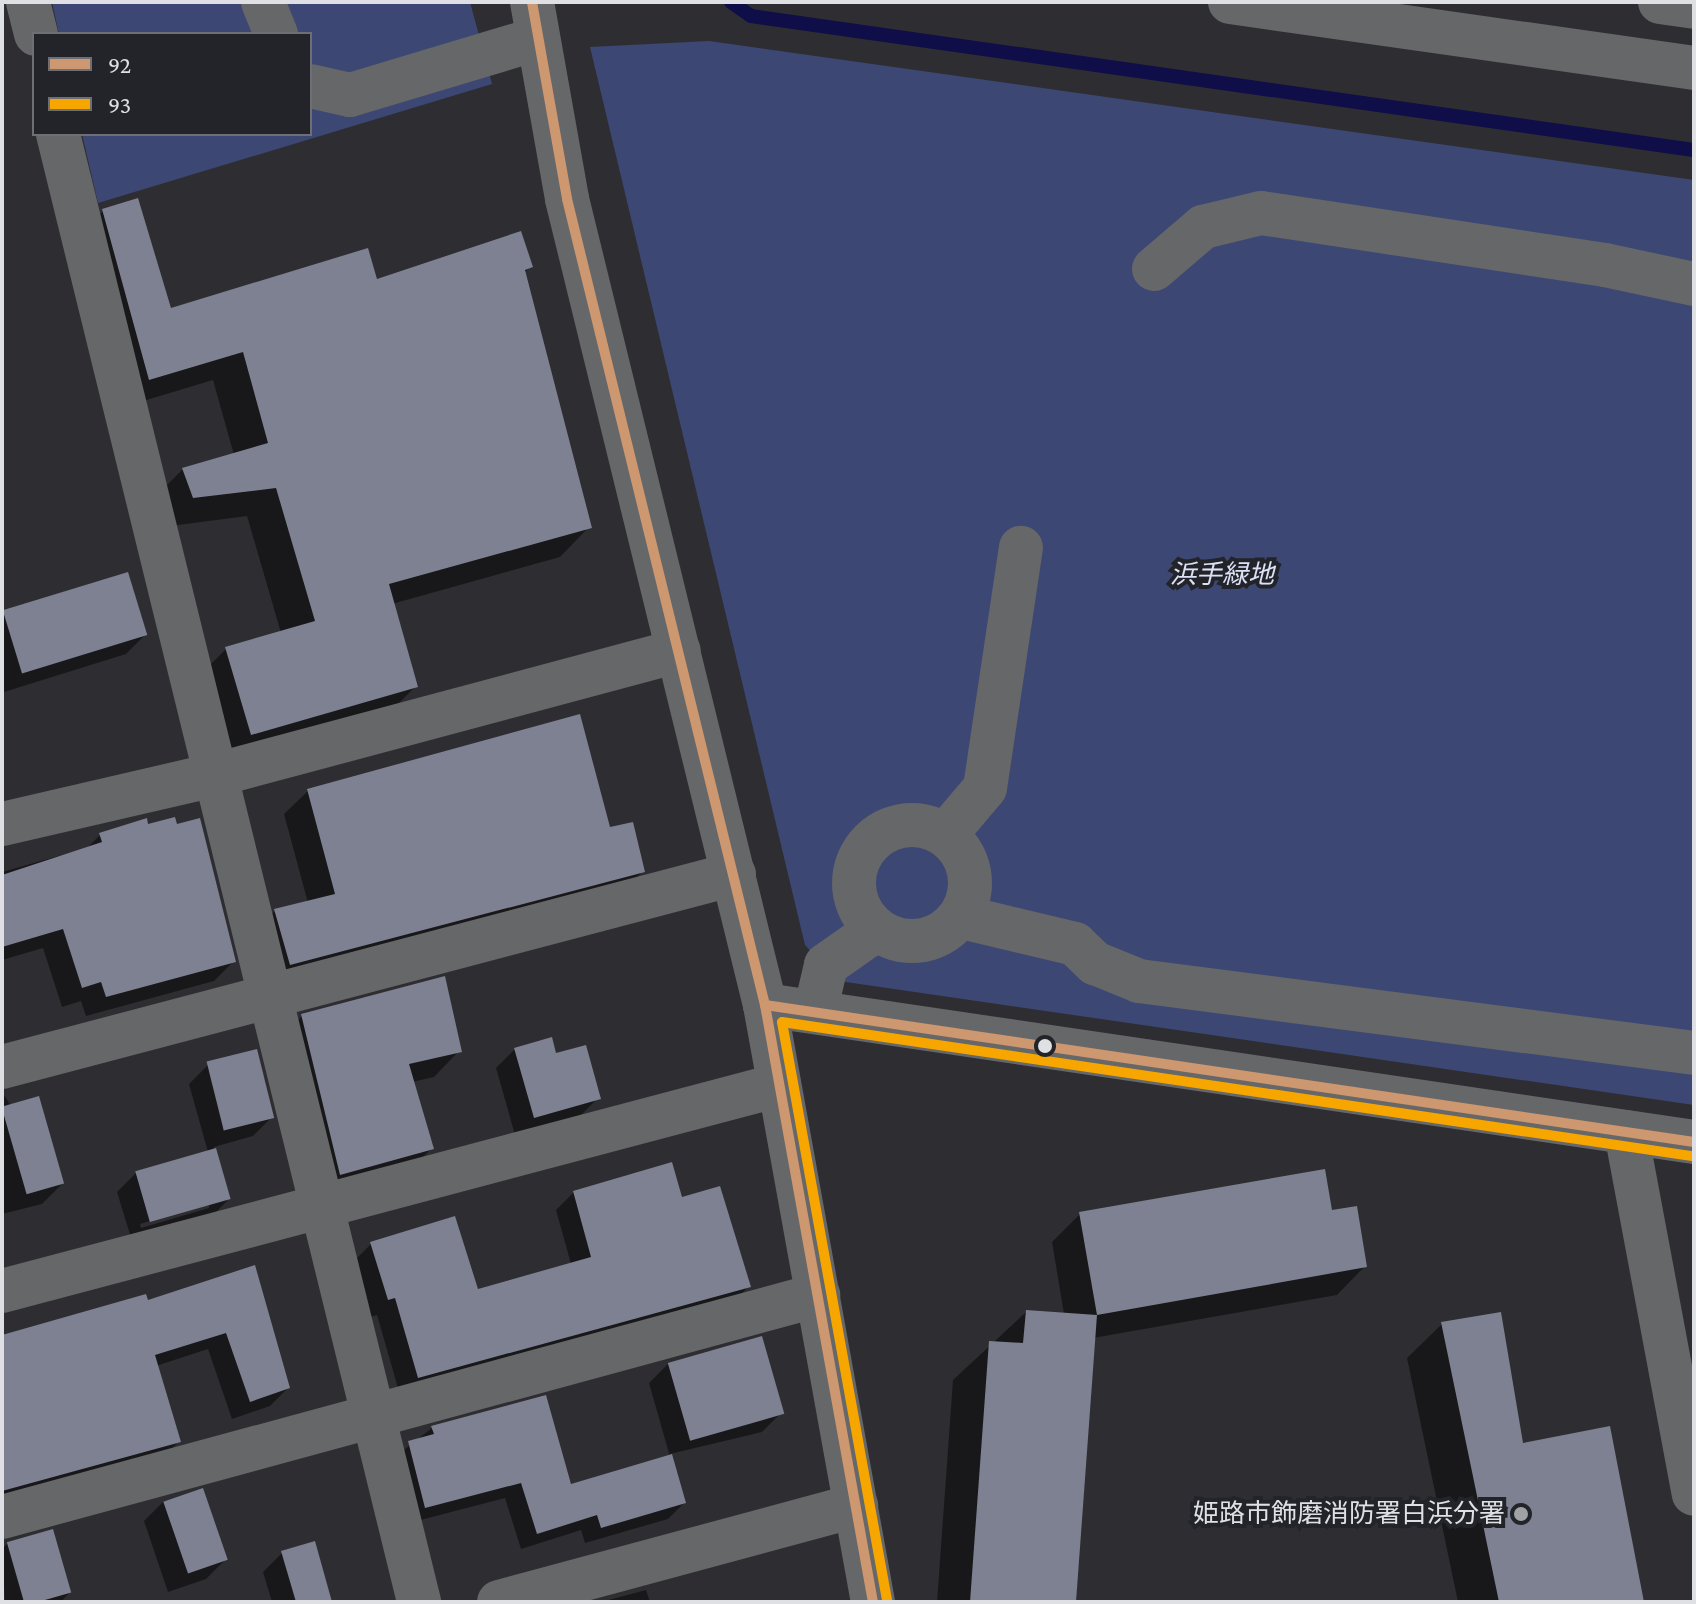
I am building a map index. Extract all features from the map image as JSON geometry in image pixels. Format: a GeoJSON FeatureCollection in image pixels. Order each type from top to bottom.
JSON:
{"type":"FeatureCollection","features":[{"type":"Feature","properties":{"kind":"street"},"geometry":{"type":"LineString","coordinates":[[28,2],[36,32]]}},
{"type":"Feature","properties":{"kind":"street"},"geometry":{"type":"LineString","coordinates":[[263,2],[275,32]]}},
{"type":"Feature","properties":{"kind":"street"},"geometry":{"type":"LineString","coordinates":[[1230,2],[1694,68]]}},
{"type":"Feature","properties":{"kind":"street"},"geometry":{"type":"LineString","coordinates":[[1660,2],[1694,7]]}},
{"type":"Feature","properties":{"kind":"street"},"geometry":{"type":"LineString","coordinates":[[312,86],[350,95],[535,21],[567,199],[765,1005],[873,1602]]}},
{"type":"Feature","properties":{"kind":"street"},"geometry":{"type":"LineString","coordinates":[[58,136],[419,1602]]}},
{"type":"Feature","properties":{"kind":"street"},"geometry":{"type":"LineString","coordinates":[[1154,269],[1203,227],[1261,213],[1605,265],[1694,284]]}},
{"type":"Feature","properties":{"kind":"street"},"geometry":{"type":"LineString","coordinates":[[946,834],[985,788],[1021,548]]}},
{"type":"Feature","properties":{"kind":"street"},"geometry":{"type":"LineString","coordinates":[[2,824],[215,775],[679,651]]}},
{"type":"Feature","properties":{"kind":"street"},"geometry":{"type":"LineString","coordinates":[[912,824],[946,834],[971,872],[962,917],[937,938],[906,942],[876,930],[855,900],[856,864],[877,835],[912,824]]}},
{"type":"Feature","properties":{"kind":"street"},"geometry":{"type":"LineString","coordinates":[[2,1067],[734,874]]}},
{"type":"Feature","properties":{"kind":"street"},"geometry":{"type":"LineString","coordinates":[[962,917],[1075,944],[1095,963],[1139,981],[1694,1053]]}},
{"type":"Feature","properties":{"kind":"street"},"geometry":{"type":"LineString","coordinates":[[816,1008],[826,965],[876,930]]}},
{"type":"Feature","properties":{"kind":"street"},"geometry":{"type":"LineString","coordinates":[[765,1005],[816,1008],[1694,1142]]}},
{"type":"Feature","properties":{"kind":"street"},"geometry":{"type":"LineString","coordinates":[[2,1291],[779,1085]]}},
{"type":"Feature","properties":{"kind":"street"},"geometry":{"type":"LineString","coordinates":[[1626,1132],[1694,1494]]}},
{"type":"Feature","properties":{"kind":"street"},"geometry":{"type":"LineString","coordinates":[[2,1517],[818,1295]]}},
{"type":"Feature","properties":{"kind":"street"},"geometry":{"type":"LineString","coordinates":[[499,1602],[856,1506]]}},
{"type":"Feature","properties":{"kind":"green space"},"geometry":{"type":"Polygon","coordinates":[[[52,2],[470,2],[492,84],[98,203],[82,136],[312,136],[312,32],[59,32],[52,2]]]}},
{"type":"Feature","properties":{"kind":"green space","name":"浜手緑地"},"geometry":{"type":"Polygon","coordinates":[[[709,41],[1694,180],[1694,1105],[839,981],[805,945],[590,47],[709,41]]]}},
{"type":"Feature","properties":{"kind":"building"},"geometry":{"type":"Polygon","coordinates":[[[138,198],[171,308],[368,248],[377,279],[521,231],[533,267],[525,270],[592,528],[389,584],[418,687],[251,735],[225,647],[315,621],[276,488],[193,498],[182,468],[268,443],[243,352],[149,380],[102,209],[138,198]]]}},
{"type":"Feature","properties":{"kind":"building"},"geometry":{"type":"Polygon","coordinates":[[[128,572],[147,635],[22,673],[3,610],[128,572]]]}},
{"type":"Feature","properties":{"kind":"building"},"geometry":{"type":"Polygon","coordinates":[[[580,714],[610,827],[633,822],[645,872],[290,965],[274,909],[335,894],[307,789],[580,714]]]}},
{"type":"Feature","properties":{"kind":"building"},"geometry":{"type":"Polygon","coordinates":[[[175,817],[177,824],[200,818],[236,962],[106,997],[101,982],[82,988],[63,929],[2,947],[2,875],[102,842],[99,833],[147,818],[148,824],[175,817]]]}},
{"type":"Feature","properties":{"kind":"building"},"geometry":{"type":"Polygon","coordinates":[[[445,976],[462,1052],[409,1064],[434,1149],[340,1175],[301,1014],[445,976]]]}},
{"type":"Feature","properties":{"kind":"building"},"geometry":{"type":"Polygon","coordinates":[[[552,1037],[556,1053],[586,1045],[601,1099],[534,1118],[514,1048],[552,1037]]]}},
{"type":"Feature","properties":{"kind":"building"},"geometry":{"type":"Polygon","coordinates":[[[257,1049],[274,1118],[224,1130],[207,1062],[257,1049]]]}},
{"type":"Feature","properties":{"kind":"building"},"geometry":{"type":"Polygon","coordinates":[[[39,1096],[64,1183],[27,1194],[2,1107],[39,1096]]]}},
{"type":"Feature","properties":{"kind":"building"},"geometry":{"type":"Polygon","coordinates":[[[216,1148],[231,1199],[150,1222],[135,1171],[216,1148]]]}},
{"type":"Feature","properties":{"kind":"building"},"geometry":{"type":"Polygon","coordinates":[[[672,1162],[682,1197],[720,1186],[751,1287],[418,1378],[395,1298],[388,1300],[370,1242],[455,1216],[478,1289],[591,1257],[573,1191],[672,1162]]]}},
{"type":"Feature","properties":{"kind":"building"},"geometry":{"type":"Polygon","coordinates":[[[1325,1169],[1332,1210],[1357,1206],[1367,1267],[1097,1315],[1079,1212],[1325,1169]]]}},
{"type":"Feature","properties":{"kind":"building"},"geometry":{"type":"Polygon","coordinates":[[[255,1265],[290,1388],[250,1402],[226,1333],[155,1355],[181,1442],[2,1491],[2,1335],[146,1294],[148,1300],[255,1265]]]}},
{"type":"Feature","properties":{"kind":"building"},"geometry":{"type":"Polygon","coordinates":[[[1026,1310],[1097,1315],[1076,1602],[970,1602],[989,1341],[1023,1343],[1026,1310]]]}},
{"type":"Feature","properties":{"kind":"building"},"geometry":{"type":"Polygon","coordinates":[[[1501,1312],[1523,1443],[1610,1426],[1644,1602],[1499,1602],[1441,1322],[1501,1312]]]}},
{"type":"Feature","properties":{"kind":"building"},"geometry":{"type":"Polygon","coordinates":[[[762,1336],[784,1414],[690,1441],[668,1363],[762,1336]]]}},
{"type":"Feature","properties":{"kind":"building"},"geometry":{"type":"Polygon","coordinates":[[[546,1395],[571,1484],[672,1454],[686,1503],[601,1528],[597,1515],[537,1534],[521,1483],[425,1508],[408,1441],[434,1434],[431,1426],[546,1395]]]}},
{"type":"Feature","properties":{"kind":"building"},"geometry":{"type":"Polygon","coordinates":[[[203,1488],[228,1560],[188,1574],[163,1502],[203,1488]]]}},
{"type":"Feature","properties":{"kind":"building"},"geometry":{"type":"Polygon","coordinates":[[[53,1529],[71,1592],[38,1602],[24,1602],[7,1542],[53,1529]]]}},
{"type":"Feature","properties":{"kind":"building"},"geometry":{"type":"Polygon","coordinates":[[[315,1541],[332,1602],[296,1602],[281,1551],[315,1541]]]}},
{"type":"Feature","properties":{"kind":"waterway"},"geometry":{"type":"LineString","coordinates":[[731,2],[751,16],[1694,150]]}},
{"type":"Feature","properties":{"kind":"transit line","name":"92"},"geometry":{"type":"LineString","coordinates":[[532,2],[567,199],[765,1005],[873,1602]]}},
{"type":"Feature","properties":{"kind":"transit line","name":"92"},"geometry":{"type":"LineString","coordinates":[[765,1005],[1694,1142]]}},
{"type":"Feature","properties":{"kind":"transit line","name":"93"},"geometry":{"type":"LineString","coordinates":[[887,1600],[782,1022],[1692,1156]]}},
{"type":"Feature","properties":{"kind":"place","name":"姫路市飾磨消防署白浜分署"},"geometry":{"type":"Point","coordinates":[1521,1514]}}]}
